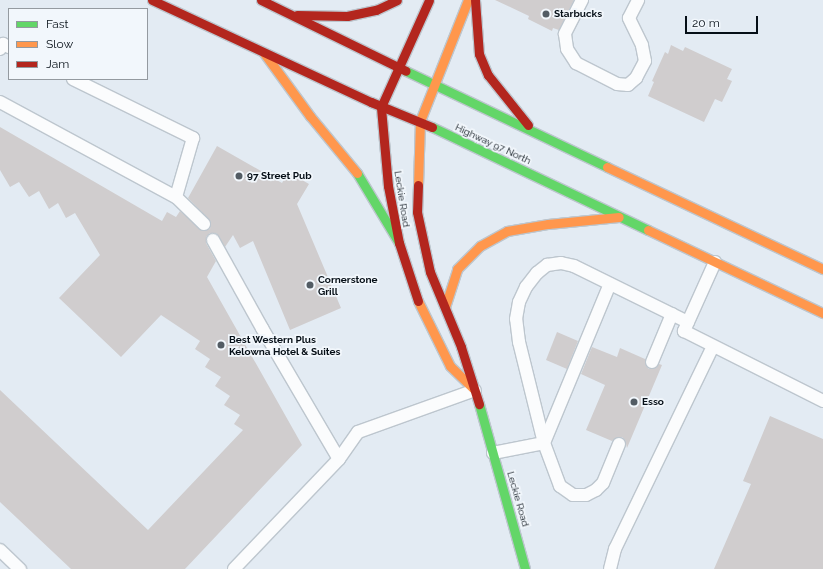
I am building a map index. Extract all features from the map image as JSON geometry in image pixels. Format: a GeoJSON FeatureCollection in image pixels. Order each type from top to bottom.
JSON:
{"type":"FeatureCollection","features":[{"type":"Feature","properties":{"kind":"main road","name":"Highway 97 North"},"geometry":{"type":"LineString","coordinates":[[152,0],[262,50],[381,107],[420,121],[823,314]]}},
{"type":"Feature","properties":{"kind":"main road"},"geometry":{"type":"LineString","coordinates":[[261,0],[398,67],[823,269]]}},
{"type":"Feature","properties":{"kind":"main road"},"geometry":{"type":"LineString","coordinates":[[292,15],[347,16],[376,10],[397,0]]}},
{"type":"Feature","properties":{"kind":"main road","name":"Leckie Road"},"geometry":{"type":"LineString","coordinates":[[429,0],[381,107],[388,186],[399,243],[414,292],[450,366],[476,390]]}},
{"type":"Feature","properties":{"kind":"main road","name":"Leckie Road"},"geometry":{"type":"LineString","coordinates":[[468,0],[420,121],[417,212],[430,272],[461,347],[476,390],[525,569]]}},
{"type":"Feature","properties":{"kind":"main road"},"geometry":{"type":"LineString","coordinates":[[475,0],[479,54],[488,75],[531,129]]}},
{"type":"Feature","properties":{"kind":"main road"},"geometry":{"type":"LineString","coordinates":[[262,50],[310,116],[356,172],[399,243]]}},
{"type":"Feature","properties":{"kind":"main road"},"geometry":{"type":"LineString","coordinates":[[444,307],[457,269],[480,246],[507,231],[548,224],[620,217]]}},
{"type":"Feature","properties":{"kind":"lane"},"geometry":{"type":"LineString","coordinates":[[582,0],[565,34],[567,49],[576,63],[617,84],[628,85],[636,78],[645,60],[642,45],[629,18],[638,0]]}},
{"type":"Feature","properties":{"kind":"lane"},"geometry":{"type":"LineString","coordinates":[[0,49],[3,44],[8,46]]}},
{"type":"Feature","properties":{"kind":"lane"},"geometry":{"type":"LineString","coordinates":[[75,80],[193,138],[176,196]]}},
{"type":"Feature","properties":{"kind":"lane"},"geometry":{"type":"LineString","coordinates":[[0,102],[176,196],[204,224]]}},
{"type":"Feature","properties":{"kind":"lane"},"geometry":{"type":"LineString","coordinates":[[213,240],[262,328],[339,459]]}},
{"type":"Feature","properties":{"kind":"lane"},"geometry":{"type":"LineString","coordinates":[[715,262],[684,331],[823,401]]}},
{"type":"Feature","properties":{"kind":"lane"},"geometry":{"type":"LineString","coordinates":[[618,444],[603,483],[586,495],[573,495],[560,486],[544,443],[518,342],[516,319],[518,308],[526,287],[537,273],[547,265],[561,263],[574,266],[688,322]]}},
{"type":"Feature","properties":{"kind":"lane"},"geometry":{"type":"LineString","coordinates":[[544,443],[610,284]]}},
{"type":"Feature","properties":{"kind":"lane"},"geometry":{"type":"LineString","coordinates":[[652,362],[672,314]]}},
{"type":"Feature","properties":{"kind":"lane"},"geometry":{"type":"LineString","coordinates":[[610,569],[615,549],[712,346]]}},
{"type":"Feature","properties":{"kind":"lane"},"geometry":{"type":"LineString","coordinates":[[234,569],[339,459],[358,432],[476,390]]}},
{"type":"Feature","properties":{"kind":"lane"},"geometry":{"type":"LineString","coordinates":[[493,453],[544,443]]}},
{"type":"Feature","properties":{"kind":"lane"},"geometry":{"type":"LineString","coordinates":[[0,550],[20,569]]}},
{"type":"Feature","properties":{"kind":"building","name":"Starbucks"},"geometry":{"type":"Polygon","coordinates":[[[495,0],[574,0],[559,30],[553,28],[552,31],[528,19],[529,16],[495,0]]]}},
{"type":"Feature","properties":{"kind":"building"},"geometry":{"type":"Polygon","coordinates":[[[671,45],[683,51],[685,47],[732,69],[727,79],[732,81],[722,102],[715,99],[704,122],[648,96],[654,82],[652,81],[665,52],[668,54],[671,45]]]}},
{"type":"Feature","properties":{"kind":"building","name":"Best Western Plus Kelowna Hotel & Suites"},"geometry":{"type":"Polygon","coordinates":[[[0,127],[162,221],[167,212],[176,217],[180,211],[203,231],[210,229],[211,222],[188,198],[217,146],[282,183],[288,172],[309,184],[297,204],[341,308],[290,330],[253,241],[240,248],[233,235],[225,247],[216,233],[210,233],[206,237],[206,243],[216,261],[207,277],[302,445],[185,569],[71,569],[0,502],[0,390],[148,530],[243,430],[234,424],[240,415],[224,405],[230,396],[215,386],[221,377],[205,367],[210,359],[195,349],[200,341],[161,315],[121,357],[59,298],[100,255],[75,213],[66,218],[58,203],[49,209],[39,191],[29,197],[19,182],[10,187],[0,170],[0,127]]]}},
{"type":"Feature","properties":{"kind":"building"},"geometry":{"type":"Polygon","coordinates":[[[557,332],[578,341],[567,369],[546,360],[557,332]]]}},
{"type":"Feature","properties":{"kind":"building"},"geometry":{"type":"Polygon","coordinates":[[[592,347],[617,357],[620,348],[645,359],[646,366],[649,369],[656,368],[659,364],[662,365],[627,448],[625,440],[622,437],[618,437],[612,441],[586,430],[605,385],[581,374],[592,347]]]}},
{"type":"Feature","properties":{"kind":"building"},"geometry":{"type":"Polygon","coordinates":[[[770,416],[823,439],[823,569],[714,569],[751,484],[743,481],[770,416]]]}},
{"type":"Feature","properties":{"kind":"traffic: fast"},"geometry":{"type":"LineString","coordinates":[[406,71],[607,167]]}},
{"type":"Feature","properties":{"kind":"traffic: fast"},"geometry":{"type":"LineString","coordinates":[[432,127],[648,230]]}},
{"type":"Feature","properties":{"kind":"traffic: fast"},"geometry":{"type":"LineString","coordinates":[[357,173],[399,243]]}},
{"type":"Feature","properties":{"kind":"traffic: fast"},"geometry":{"type":"LineString","coordinates":[[479,404],[525,569]]}},
{"type":"Feature","properties":{"kind":"traffic: slow"},"geometry":{"type":"LineString","coordinates":[[418,185],[420,121],[468,0]]}},
{"type":"Feature","properties":{"kind":"traffic: slow"},"geometry":{"type":"LineString","coordinates":[[264,53],[310,116],[357,173]]}},
{"type":"Feature","properties":{"kind":"traffic: slow"},"geometry":{"type":"LineString","coordinates":[[607,167],[823,269]]}},
{"type":"Feature","properties":{"kind":"traffic: slow"},"geometry":{"type":"LineString","coordinates":[[445,307],[457,269],[480,246],[507,231],[548,224],[619,217]]}},
{"type":"Feature","properties":{"kind":"traffic: slow"},"geometry":{"type":"LineString","coordinates":[[648,230],[823,313]]}},
{"type":"Feature","properties":{"kind":"traffic: slow"},"geometry":{"type":"LineString","coordinates":[[418,301],[450,366],[473,388]]}},
{"type":"Feature","properties":{"kind":"traffic: jam"},"geometry":{"type":"LineString","coordinates":[[152,0],[371,102],[432,127]]}},
{"type":"Feature","properties":{"kind":"traffic: jam"},"geometry":{"type":"LineString","coordinates":[[261,0],[406,71]]}},
{"type":"Feature","properties":{"kind":"traffic: jam"},"geometry":{"type":"LineString","coordinates":[[297,15],[347,16],[376,10],[397,0]]}},
{"type":"Feature","properties":{"kind":"traffic: jam"},"geometry":{"type":"LineString","coordinates":[[418,301],[399,243],[388,186],[381,107],[429,0]]}},
{"type":"Feature","properties":{"kind":"traffic: jam"},"geometry":{"type":"LineString","coordinates":[[475,0],[479,54],[488,75],[528,125]]}},
{"type":"Feature","properties":{"kind":"traffic: jam"},"geometry":{"type":"LineString","coordinates":[[418,185],[417,212],[430,272],[461,347],[479,404]]}},
{"type":"Feature","properties":{"kind":"place","name":"Starbucks"},"geometry":{"type":"Point","coordinates":[546,14]}},
{"type":"Feature","properties":{"kind":"place","name":"97 Street Pub"},"geometry":{"type":"Point","coordinates":[239,176]}},
{"type":"Feature","properties":{"kind":"place","name":"Cornerstone Grill"},"geometry":{"type":"Point","coordinates":[310,285]}},
{"type":"Feature","properties":{"kind":"place","name":"Best Western Plus Kelowna Hotel & Suites"},"geometry":{"type":"Point","coordinates":[221,345]}},
{"type":"Feature","properties":{"kind":"place","name":"Esso"},"geometry":{"type":"Point","coordinates":[634,402]}}]}
